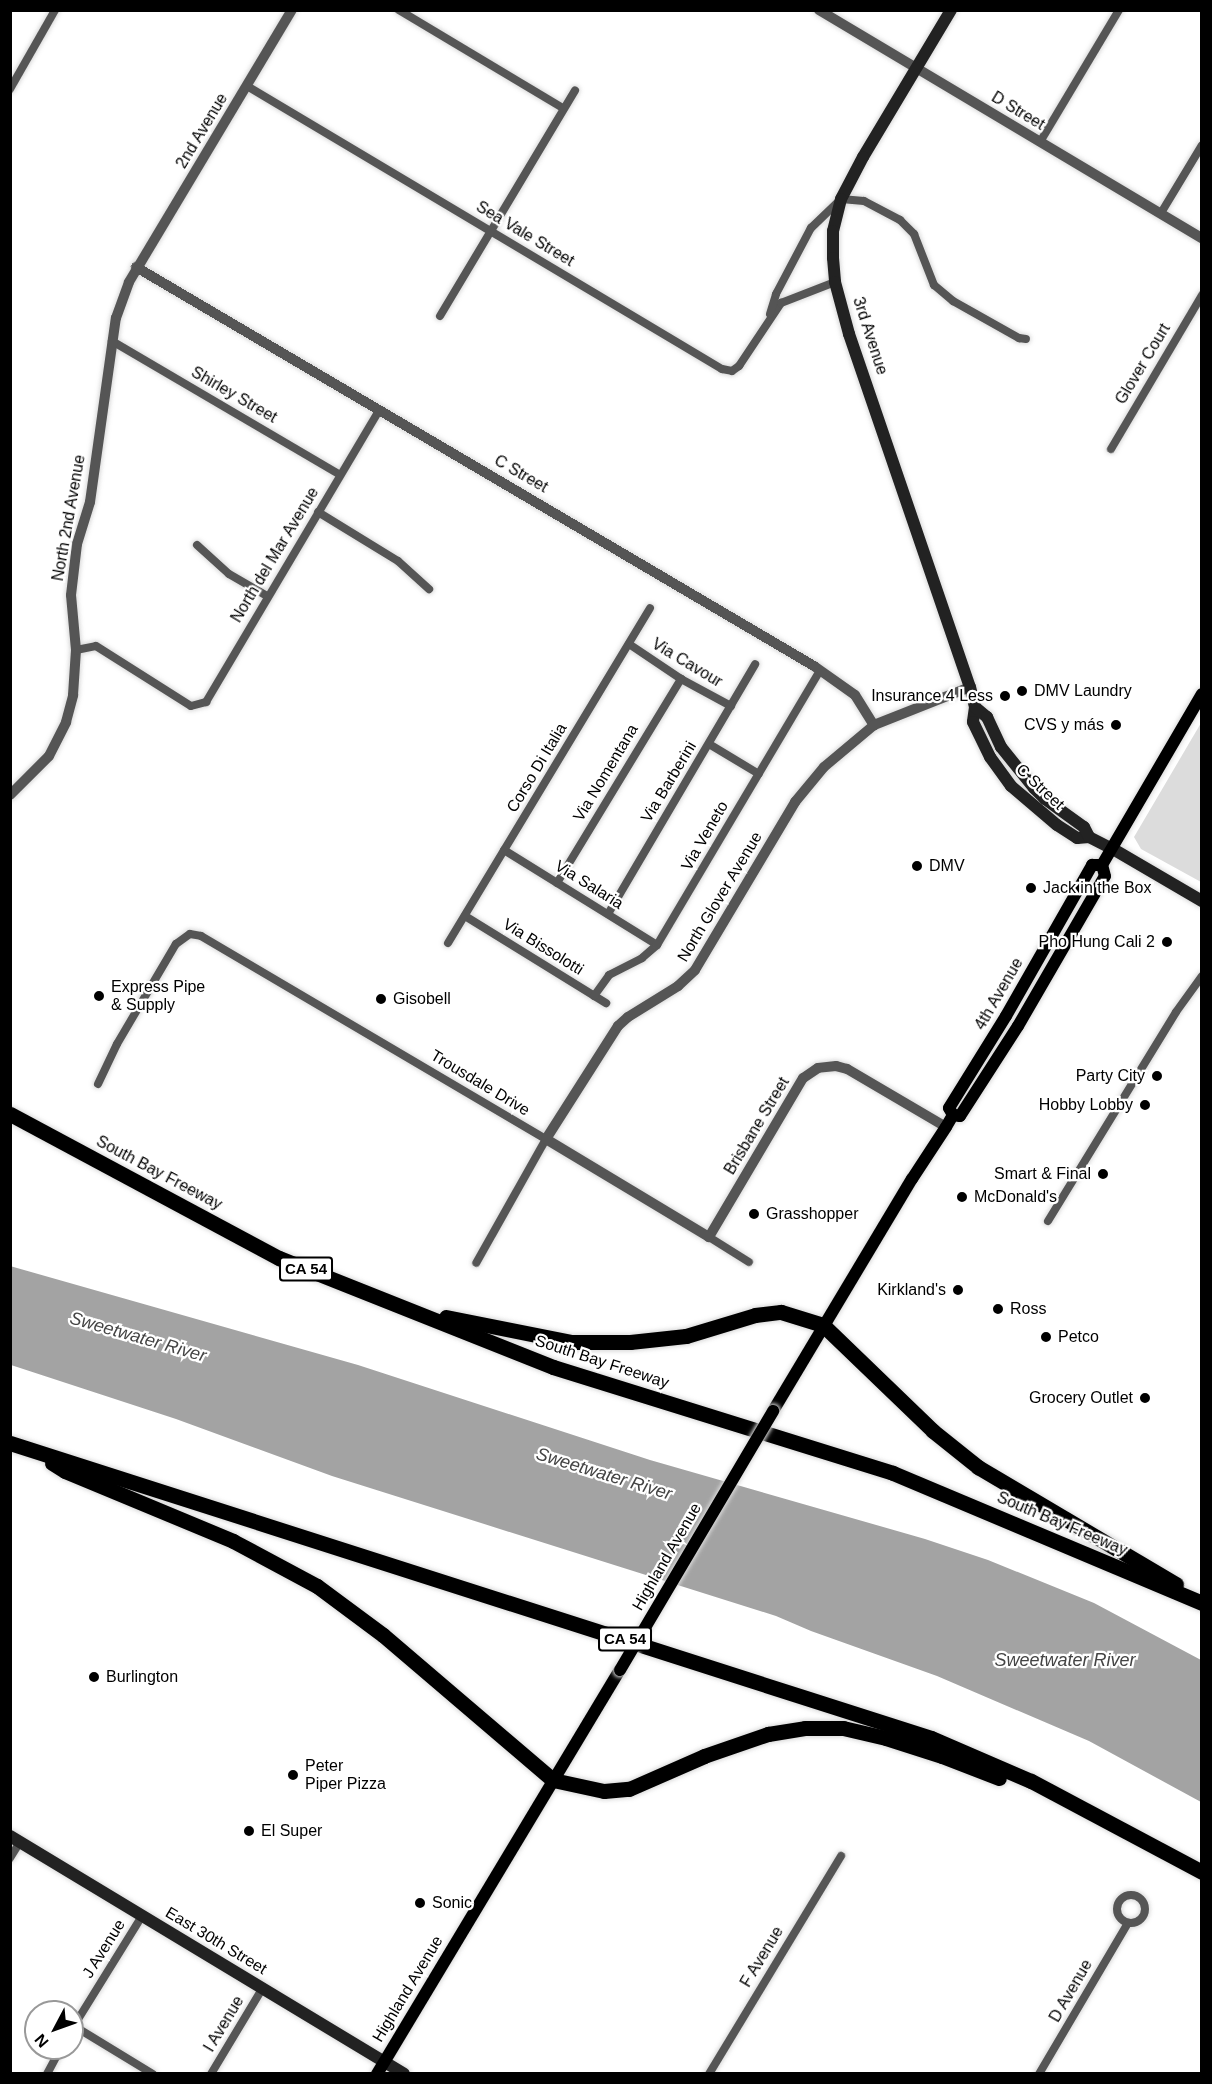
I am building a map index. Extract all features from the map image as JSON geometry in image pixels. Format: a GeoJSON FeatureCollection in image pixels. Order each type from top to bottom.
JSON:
{"type":"FeatureCollection","features":[{"type":"Feature","properties":{"kind":"highway","name":"South Bay Freeway"},"geometry":{"type":"LineString","coordinates":[[10,1114],[279,1258],[553,1367],[893,1473],[1202,1601]]}},
{"type":"Feature","properties":{"kind":"highway"},"geometry":{"type":"LineString","coordinates":[[400,1306],[510,1331],[571,1342],[630,1342],[686,1336],[755,1314],[781,1312],[823,1325],[933,1431],[978,1467],[1202,1601]]}},
{"type":"Feature","properties":{"kind":"highway","name":"CA 54"},"geometry":{"type":"LineString","coordinates":[[10,1443],[931,1738],[1031,1781],[1122,1827],[1202,1872]]}},
{"type":"Feature","properties":{"kind":"highway"},"geometry":{"type":"LineString","coordinates":[[31,1450],[65,1471],[233,1542],[317,1586],[383,1635],[553,1780],[603,1791],[629,1789],[704,1756],[768,1734],[805,1728],[843,1728],[942,1756],[1122,1827]]}},
{"type":"Feature","properties":{"kind":"main road","name":"3rd Avenue"},"geometry":{"type":"LineString","coordinates":[[951,10],[841,199],[833,231],[835,282],[849,334],[970,687]]}},
{"type":"Feature","properties":{"kind":"main road","name":"C Street"},"geometry":{"type":"LineString","coordinates":[[970,687],[975,707],[973,722],[990,757],[1011,786],[1067,832],[1077,838],[1089,837],[1113,849],[1202,901]]}},
{"type":"Feature","properties":{"kind":"main road","name":"4th Avenue"},"geometry":{"type":"LineString","coordinates":[[930,1150],[953,1115],[949,1108],[1006,1016],[1092,865],[1102,865],[1113,849],[1202,694]]}},
{"type":"Feature","properties":{"kind":"main road","name":"Highland Avenue"},"geometry":{"type":"LineString","coordinates":[[377,2073],[612,1684],[823,1325],[930,1150]]}},
{"type":"Feature","properties":{"kind":"main road","name":"East 30th Street"},"geometry":{"type":"LineString","coordinates":[[15,1839],[404,2073]]}},
{"type":"Feature","properties":{"kind":"street"},"geometry":{"type":"LineString","coordinates":[[10,89],[55,10]]}},
{"type":"Feature","properties":{"kind":"street","name":"2nd Avenue"},"geometry":{"type":"LineString","coordinates":[[136,267],[292,10]]}},
{"type":"Feature","properties":{"kind":"street"},"geometry":{"type":"LineString","coordinates":[[399,10],[563,108]]}},
{"type":"Feature","properties":{"kind":"street","name":"D Street"},"geometry":{"type":"LineString","coordinates":[[819,10],[1202,237]]}},
{"type":"Feature","properties":{"kind":"street"},"geometry":{"type":"LineString","coordinates":[[1040,142],[1119,10]]}},
{"type":"Feature","properties":{"kind":"street","name":"Sea Vale Street"},"geometry":{"type":"LineString","coordinates":[[247,86],[722,369],[732,371],[739,366],[770,317],[788,298],[835,282]]}},
{"type":"Feature","properties":{"kind":"street"},"geometry":{"type":"LineString","coordinates":[[440,316],[575,90]]}},
{"type":"Feature","properties":{"kind":"street"},"geometry":{"type":"LineString","coordinates":[[1161,213],[1202,145]]}},
{"type":"Feature","properties":{"kind":"street"},"geometry":{"type":"LineString","coordinates":[[841,199],[864,201],[900,220],[914,234],[934,285],[953,300],[1013,335],[1026,339]]}},
{"type":"Feature","properties":{"kind":"street","name":"Sea Vale Street"},"geometry":{"type":"LineString","coordinates":[[770,317],[776,294],[811,228],[841,199]]}},
{"type":"Feature","properties":{"kind":"street","name":"North 2nd Avenue"},"geometry":{"type":"LineString","coordinates":[[10,795],[49,756],[66,722],[73,695],[76,650],[71,595],[77,548],[90,502],[116,318],[136,267]]}},
{"type":"Feature","properties":{"kind":"street","name":"C Street"},"geometry":{"type":"LineString","coordinates":[[136,267],[379,411],[631,556],[820,671],[855,695],[874,725]]}},
{"type":"Feature","properties":{"kind":"street","name":"Glover Court"},"geometry":{"type":"LineString","coordinates":[[1111,449],[1202,295]]}},
{"type":"Feature","properties":{"kind":"street","name":"Shirley Street"},"geometry":{"type":"LineString","coordinates":[[112,341],[340,475]]}},
{"type":"Feature","properties":{"kind":"street","name":"North del Mar Avenue"},"geometry":{"type":"LineString","coordinates":[[76,650],[96,646],[191,706],[206,702],[379,411]]}},
{"type":"Feature","properties":{"kind":"street"},"geometry":{"type":"LineString","coordinates":[[318,512],[398,561],[429,589]]}},
{"type":"Feature","properties":{"kind":"street"},"geometry":{"type":"LineString","coordinates":[[197,545],[224,571],[267,596]]}},
{"type":"Feature","properties":{"kind":"street","name":"Corso Di Italia"},"geometry":{"type":"LineString","coordinates":[[448,943],[650,608]]}},
{"type":"Feature","properties":{"kind":"street","name":"Via Cavour"},"geometry":{"type":"LineString","coordinates":[[629,644],[681,678],[731,706]]}},
{"type":"Feature","properties":{"kind":"street","name":"Via Barberini"},"geometry":{"type":"LineString","coordinates":[[608,914],[754,664]]}},
{"type":"Feature","properties":{"kind":"street","name":"Via Veneto"},"geometry":{"type":"LineString","coordinates":[[594,996],[609,975],[642,958],[657,945],[820,671]]}},
{"type":"Feature","properties":{"kind":"street","name":"Via Nomentana"},"geometry":{"type":"LineString","coordinates":[[557,883],[681,678]]}},
{"type":"Feature","properties":{"kind":"street","name":"North Glover Avenue"},"geometry":{"type":"LineString","coordinates":[[476,1263],[546,1139],[618,1026],[628,1017],[678,986],[695,970],[795,802],[824,767],[874,725],[970,687]]}},
{"type":"Feature","properties":{"kind":"street"},"geometry":{"type":"LineString","coordinates":[[709,744],[759,774]]}},
{"type":"Feature","properties":{"kind":"street","name":"Via Salaria"},"geometry":{"type":"LineString","coordinates":[[504,850],[657,945]]}},
{"type":"Feature","properties":{"kind":"street","name":"Via Bissolotti"},"geometry":{"type":"LineString","coordinates":[[465,916],[606,1003]]}},
{"type":"Feature","properties":{"kind":"street","name":"Trousdale Drive"},"geometry":{"type":"LineString","coordinates":[[98,1084],[117,1044],[177,944],[182,938],[194,934],[213,942],[749,1262]]}},
{"type":"Feature","properties":{"kind":"street"},"geometry":{"type":"LineString","coordinates":[[1048,1221],[1176,1012],[1202,976]]}},
{"type":"Feature","properties":{"kind":"street","name":"Brisbane Street"},"geometry":{"type":"LineString","coordinates":[[709,1237],[803,1078],[818,1068],[836,1066],[847,1069],[946,1127]]}},
{"type":"Feature","properties":{"kind":"street"},"geometry":{"type":"LineString","coordinates":[[10,1858],[15,1839]]}},
{"type":"Feature","properties":{"kind":"street","name":"F Avenue"},"geometry":{"type":"LineString","coordinates":[[709,2073],[841,1856]]}},
{"type":"Feature","properties":{"kind":"street","name":"J Avenue"},"geometry":{"type":"LineString","coordinates":[[84,2010],[142,1916]]}},
{"type":"Feature","properties":{"kind":"street","name":"D Avenue"},"geometry":{"type":"LineString","coordinates":[[1040,2073],[1128,1923]]}},
{"type":"Feature","properties":{"kind":"street","name":"I Avenue"},"geometry":{"type":"LineString","coordinates":[[211,2073],[262,1989]]}},
{"type":"Feature","properties":{"kind":"street"},"geometry":{"type":"LineString","coordinates":[[84,2034],[153,2073]]}},
{"type":"Feature","properties":{"kind":"shaded area"},"geometry":{"type":"Polygon","coordinates":[[[1201,723],[1201,882],[1141,849],[1134,837],[1201,723]]]}},
{"type":"Feature","properties":{"kind":"water","name":"Sweetwater River"},"geometry":{"type":"Polygon","coordinates":[[[10,1266],[358,1365],[650,1460],[925,1539],[988,1560],[1094,1603],[1201,1660],[1201,1802],[1089,1741],[937,1676],[811,1631],[776,1616],[332,1476],[176,1419],[11,1365],[10,1266]]]}},
{"type":"Feature","properties":{"kind":"place","name":"DMV Laundry"},"geometry":{"type":"Point","coordinates":[1022,691]}},
{"type":"Feature","properties":{"kind":"place","name":"Insurance 4 Less"},"geometry":{"type":"Point","coordinates":[1005,696]}},
{"type":"Feature","properties":{"kind":"place","name":"CVS y más"},"geometry":{"type":"Point","coordinates":[1116,725]}},
{"type":"Feature","properties":{"kind":"place","name":"DMV"},"geometry":{"type":"Point","coordinates":[917,866]}},
{"type":"Feature","properties":{"kind":"place","name":"Jack in the Box"},"geometry":{"type":"Point","coordinates":[1031,888]}},
{"type":"Feature","properties":{"kind":"place","name":"Pho Hung Cali 2"},"geometry":{"type":"Point","coordinates":[1167,942]}},
{"type":"Feature","properties":{"kind":"place","name":"Express Pipe & Supply"},"geometry":{"type":"Point","coordinates":[99,996]}},
{"type":"Feature","properties":{"kind":"place","name":"Gisobell"},"geometry":{"type":"Point","coordinates":[381,999]}},
{"type":"Feature","properties":{"kind":"place","name":"Party City"},"geometry":{"type":"Point","coordinates":[1157,1076]}},
{"type":"Feature","properties":{"kind":"place","name":"Hobby Lobby"},"geometry":{"type":"Point","coordinates":[1145,1105]}},
{"type":"Feature","properties":{"kind":"place","name":"Smart & Final"},"geometry":{"type":"Point","coordinates":[1103,1174]}},
{"type":"Feature","properties":{"kind":"place","name":"McDonald's"},"geometry":{"type":"Point","coordinates":[962,1197]}},
{"type":"Feature","properties":{"kind":"place","name":"Grasshopper"},"geometry":{"type":"Point","coordinates":[754,1214]}},
{"type":"Feature","properties":{"kind":"place","name":"Kirkland's"},"geometry":{"type":"Point","coordinates":[958,1290]}},
{"type":"Feature","properties":{"kind":"place","name":"Ross"},"geometry":{"type":"Point","coordinates":[998,1309]}},
{"type":"Feature","properties":{"kind":"place","name":"Petco"},"geometry":{"type":"Point","coordinates":[1046,1337]}},
{"type":"Feature","properties":{"kind":"place","name":"Grocery Outlet"},"geometry":{"type":"Point","coordinates":[1145,1398]}},
{"type":"Feature","properties":{"kind":"place","name":"Burlington"},"geometry":{"type":"Point","coordinates":[94,1677]}},
{"type":"Feature","properties":{"kind":"place","name":"Peter Piper Pizza"},"geometry":{"type":"Point","coordinates":[293,1775]}},
{"type":"Feature","properties":{"kind":"place","name":"El Super"},"geometry":{"type":"Point","coordinates":[249,1831]}},
{"type":"Feature","properties":{"kind":"place","name":"Sonic"},"geometry":{"type":"Point","coordinates":[420,1903]}}]}
